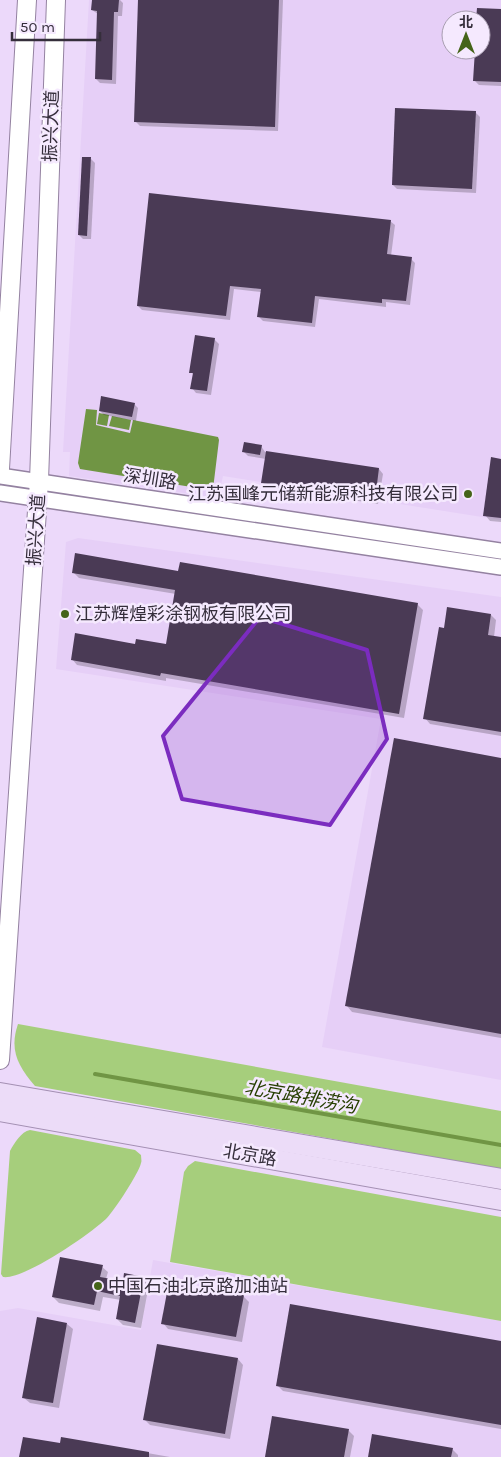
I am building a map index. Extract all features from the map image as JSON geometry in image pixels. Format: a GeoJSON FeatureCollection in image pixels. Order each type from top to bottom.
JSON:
{"type":"FeatureCollection","features":[{"type":"Feature","properties":{"kind":"main road","name":"振兴大道"},"geometry":{"type":"LineString","coordinates":[[0,470],[28,0]]}},
{"type":"Feature","properties":{"kind":"main road","name":"振兴大道"},"geometry":{"type":"LineString","coordinates":[[0,1060],[39,489],[56,0]]}},
{"type":"Feature","properties":{"kind":"main road","name":"北京路"},"geometry":{"type":"LineString","coordinates":[[0,1094],[501,1179]]}},
{"type":"Feature","properties":{"kind":"main road","name":"北京路"},"geometry":{"type":"LineString","coordinates":[[0,1111],[501,1200]]}},
{"type":"Feature","properties":{"kind":"street","name":"深圳路"},"geometry":{"type":"LineString","coordinates":[[0,476],[39,489],[501,567]]}},
{"type":"Feature","properties":{"kind":"street","name":"深圳路"},"geometry":{"type":"LineString","coordinates":[[0,493],[39,489],[501,551]]}},
{"type":"Feature","properties":{"kind":"highlighted area"},"geometry":{"type":"Polygon","coordinates":[[[260,617],[367,650],[387,739],[330,825],[182,799],[163,736],[260,617]]]}},
{"type":"Feature","properties":{"kind":"shaded area"},"geometry":{"type":"Polygon","coordinates":[[[89,0],[501,0],[501,520],[223,476],[218,498],[69,476],[70,452],[63,452],[89,0]]]}},
{"type":"Feature","properties":{"kind":"shaded area"},"geometry":{"type":"Polygon","coordinates":[[[86,409],[97,410],[96,425],[130,433],[133,420],[218,437],[213,489],[80,469],[78,463],[86,409]]]}},
{"type":"Feature","properties":{"kind":"shaded area"},"geometry":{"type":"Polygon","coordinates":[[[99,413],[109,415],[107,426],[97,424],[99,413]]]}},
{"type":"Feature","properties":{"kind":"shaded area"},"geometry":{"type":"Polygon","coordinates":[[[112,416],[131,420],[129,430],[109,426],[112,416]]]}},
{"type":"Feature","properties":{"kind":"shaded area"},"geometry":{"type":"Polygon","coordinates":[[[78,538],[501,597],[501,1080],[322,1047],[381,719],[56,669],[66,542],[78,538]]]}},
{"type":"Feature","properties":{"kind":"shaded area"},"geometry":{"type":"Polygon","coordinates":[[[18,1024],[501,1111],[501,1169],[35,1086],[24,1072],[15,1050],[15,1033],[18,1024]]]}},
{"type":"Feature","properties":{"kind":"shaded area"},"geometry":{"type":"Polygon","coordinates":[[[30,1130],[135,1150],[141,1155],[141,1162],[136,1175],[110,1215],[98,1226],[41,1264],[13,1276],[3,1277],[1,1274],[10,1151],[21,1135],[30,1130]]]}},
{"type":"Feature","properties":{"kind":"shaded area"},"geometry":{"type":"Polygon","coordinates":[[[195,1161],[501,1217],[501,1321],[170,1262],[184,1172],[195,1161]]]}},
{"type":"Feature","properties":{"kind":"shaded area"},"geometry":{"type":"Polygon","coordinates":[[[153,1260],[501,1321],[501,1457],[0,1457],[0,1311],[18,1308],[141,1330],[153,1260]]]}},
{"type":"Feature","properties":{"kind":"building"},"geometry":{"type":"Polygon","coordinates":[[[92,0],[119,0],[118,12],[114,12],[112,80],[95,79],[97,11],[91,10],[92,0]]]}},
{"type":"Feature","properties":{"kind":"building"},"geometry":{"type":"Polygon","coordinates":[[[138,0],[279,0],[275,127],[134,122],[138,0]]]}},
{"type":"Feature","properties":{"kind":"building"},"geometry":{"type":"Polygon","coordinates":[[[477,8],[501,9],[501,82],[473,81],[474,60],[491,60],[491,10],[477,10],[477,8]]]}},
{"type":"Feature","properties":{"kind":"building"},"geometry":{"type":"Polygon","coordinates":[[[395,108],[476,111],[472,189],[392,185],[395,108]]]}},
{"type":"Feature","properties":{"kind":"building"},"geometry":{"type":"Polygon","coordinates":[[[82,157],[91,157],[87,236],[78,235],[82,157]]]}},
{"type":"Feature","properties":{"kind":"building"},"geometry":{"type":"Polygon","coordinates":[[[149,193],[391,220],[387,254],[412,257],[406,301],[382,299],[382,303],[315,296],[312,323],[257,317],[261,289],[230,286],[226,316],[137,306],[149,193]]]}},
{"type":"Feature","properties":{"kind":"building"},"geometry":{"type":"Polygon","coordinates":[[[195,335],[215,338],[207,391],[190,389],[193,373],[189,373],[195,335]]]}},
{"type":"Feature","properties":{"kind":"building"},"geometry":{"type":"Polygon","coordinates":[[[101,396],[135,403],[132,417],[99,411],[101,396]]]}},
{"type":"Feature","properties":{"kind":"building"},"geometry":{"type":"Polygon","coordinates":[[[244,442],[262,445],[260,455],[242,452],[244,442]]]}},
{"type":"Feature","properties":{"kind":"building"},"geometry":{"type":"Polygon","coordinates":[[[266,451],[379,468],[375,500],[261,483],[266,451]]]}},
{"type":"Feature","properties":{"kind":"building"},"geometry":{"type":"Polygon","coordinates":[[[491,457],[501,459],[501,518],[483,516],[491,457]]]}},
{"type":"Feature","properties":{"kind":"building"},"geometry":{"type":"Polygon","coordinates":[[[75,553],[178,571],[180,562],[418,603],[399,714],[161,673],[160,676],[71,660],[75,633],[135,644],[136,639],[166,644],[175,590],[72,573],[75,553]]]}},
{"type":"Feature","properties":{"kind":"building"},"geometry":{"type":"Polygon","coordinates":[[[447,607],[491,614],[488,635],[501,637],[501,732],[423,719],[439,627],[444,628],[447,607]]]}},
{"type":"Feature","properties":{"kind":"building"},"geometry":{"type":"Polygon","coordinates":[[[394,738],[501,758],[501,1034],[345,1006],[394,738]]]}},
{"type":"Feature","properties":{"kind":"building","name":"中国石油北京路加油站"},"geometry":{"type":"Polygon","coordinates":[[[60,1257],[103,1265],[100,1277],[123,1281],[124,1273],[144,1277],[135,1323],[116,1319],[120,1296],[97,1291],[94,1305],[52,1297],[60,1257]]]}},
{"type":"Feature","properties":{"kind":"building"},"geometry":{"type":"Polygon","coordinates":[[[169,1282],[244,1295],[236,1337],[161,1324],[169,1282]]]}},
{"type":"Feature","properties":{"kind":"building"},"geometry":{"type":"Polygon","coordinates":[[[290,1304],[501,1341],[501,1425],[276,1386],[290,1304]]]}},
{"type":"Feature","properties":{"kind":"building"},"geometry":{"type":"Polygon","coordinates":[[[37,1317],[67,1323],[53,1403],[22,1398],[37,1317]]]}},
{"type":"Feature","properties":{"kind":"building"},"geometry":{"type":"Polygon","coordinates":[[[157,1344],[238,1358],[225,1434],[143,1420],[157,1344]]]}},
{"type":"Feature","properties":{"kind":"building"},"geometry":{"type":"Polygon","coordinates":[[[272,1416],[349,1429],[344,1457],[265,1457],[272,1416]]]}},
{"type":"Feature","properties":{"kind":"building"},"geometry":{"type":"Polygon","coordinates":[[[372,1434],[453,1448],[451,1457],[368,1457],[372,1434]]]}},
{"type":"Feature","properties":{"kind":"building"},"geometry":{"type":"Polygon","coordinates":[[[23,1437],[60,1443],[61,1437],[149,1452],[149,1457],[19,1457],[23,1437]]]}},
{"type":"Feature","properties":{"kind":"waterway","name":"北京路排涝沟"},"geometry":{"type":"LineString","coordinates":[[95,1074],[501,1145]]}},
{"type":"Feature","properties":{"kind":"place","name":"江苏国峰元储新能源科技有限公司"},"geometry":{"type":"Point","coordinates":[468,494]}},
{"type":"Feature","properties":{"kind":"place","name":"江苏辉煌彩涂钢板有限公司"},"geometry":{"type":"Point","coordinates":[65,614]}},
{"type":"Feature","properties":{"kind":"place","name":"中国石油北京路加油站"},"geometry":{"type":"Point","coordinates":[98,1286]}}]}
